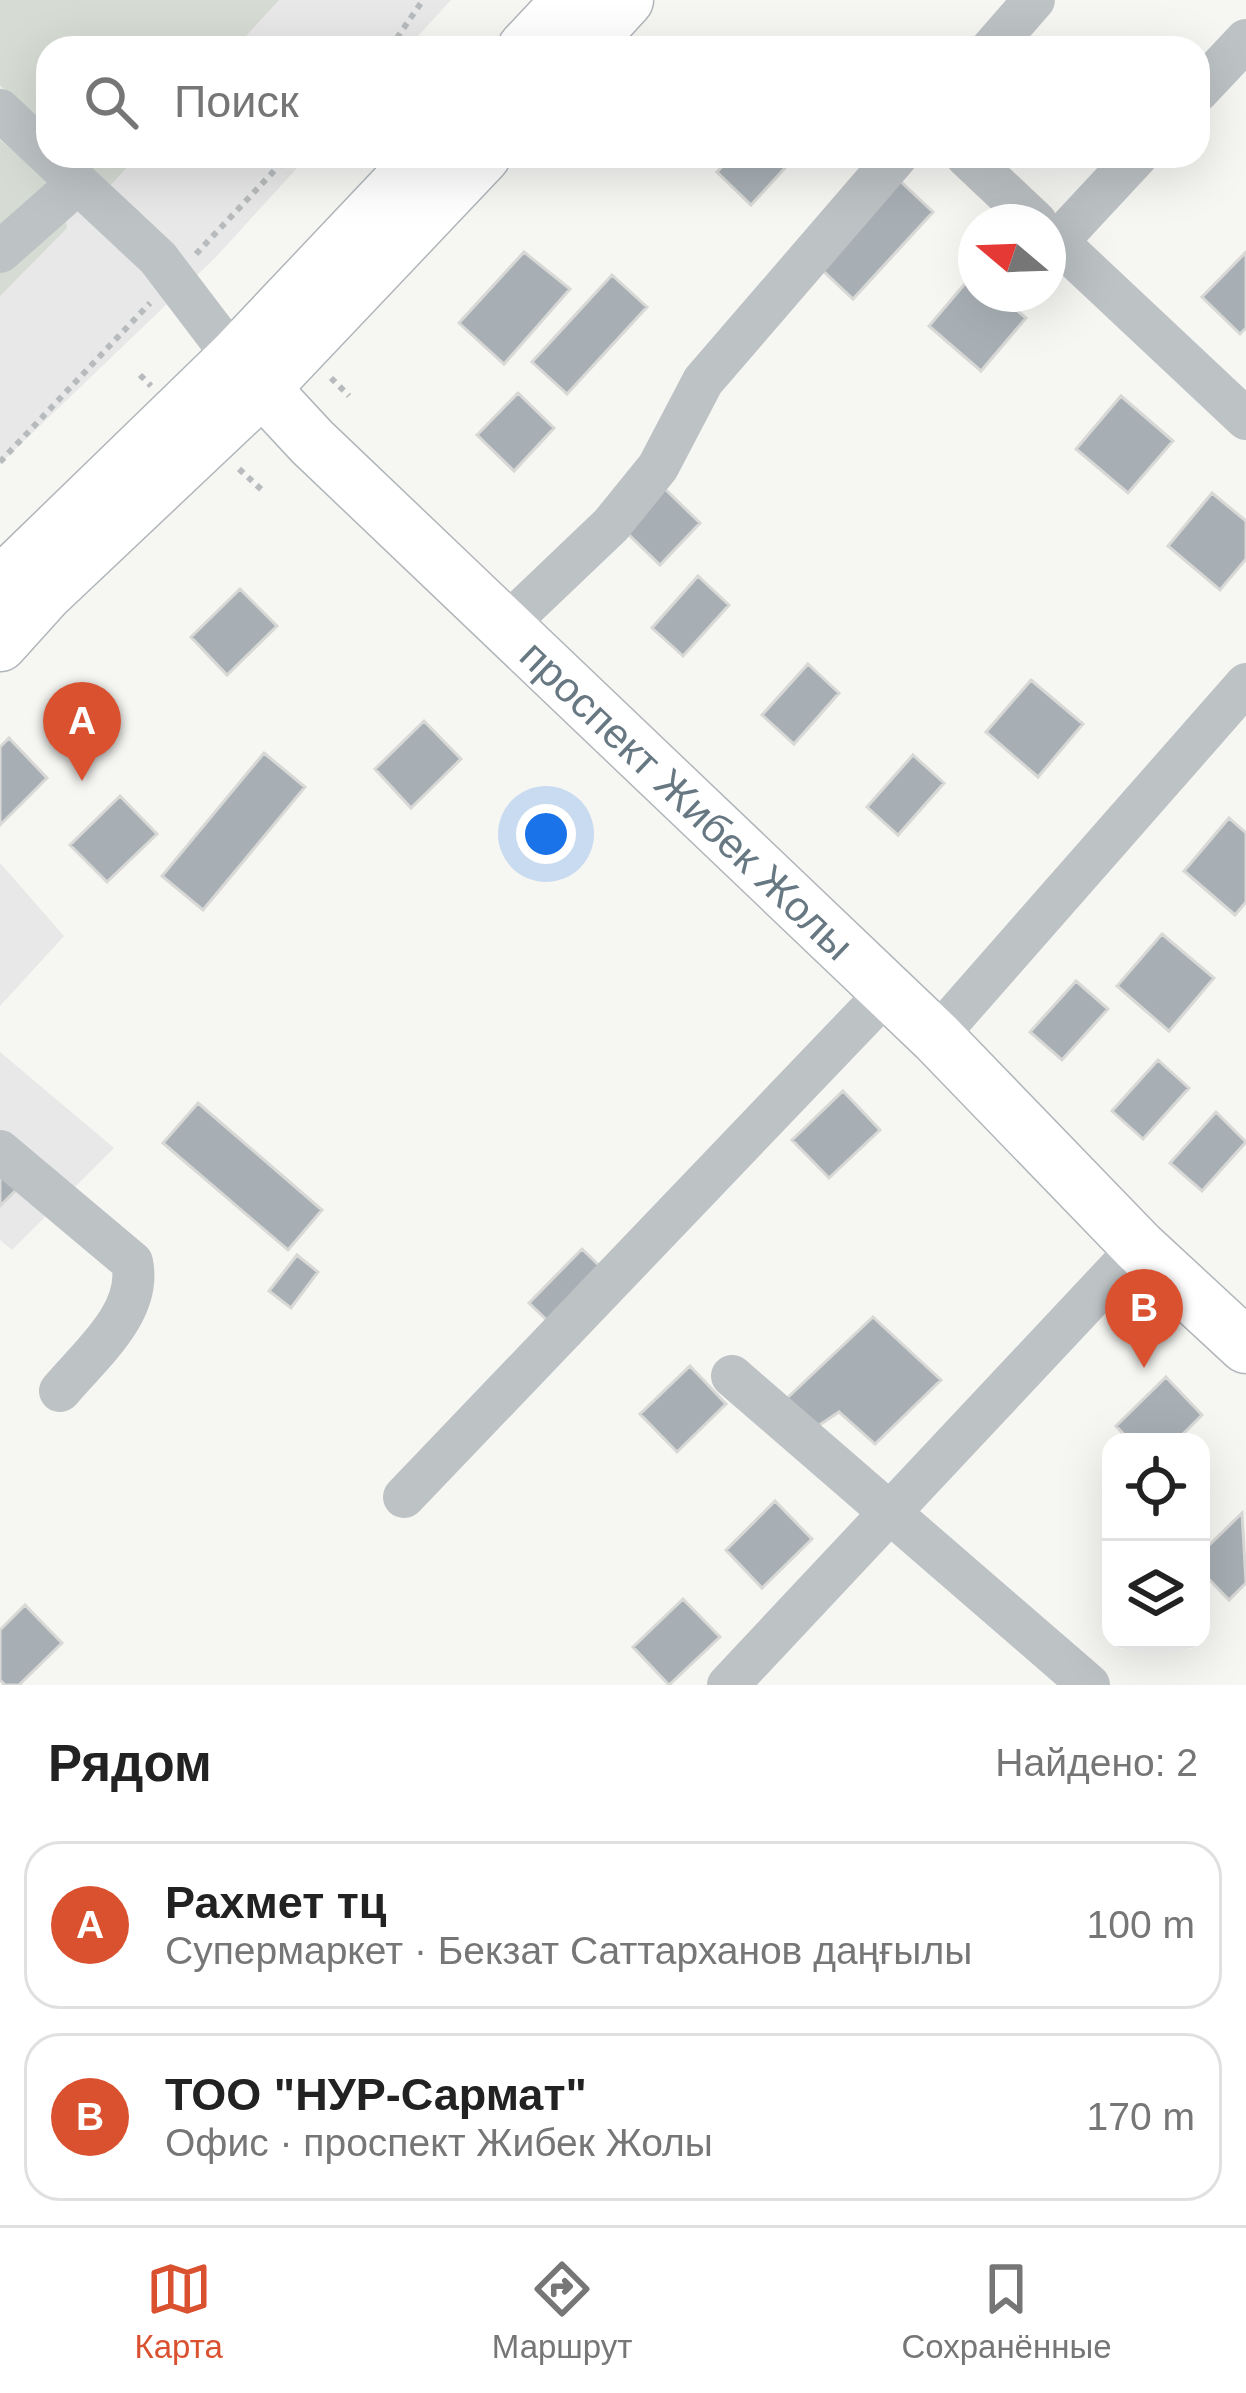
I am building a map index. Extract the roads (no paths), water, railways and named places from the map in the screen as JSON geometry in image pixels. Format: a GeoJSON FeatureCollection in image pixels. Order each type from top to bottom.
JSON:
{"type":"FeatureCollection","features":[{"type":"Feature","properties":{"kind":"main road"},"geometry":{"type":"LineString","coordinates":[[536,36],[570,0]]}},
{"type":"Feature","properties":{"kind":"main road"},"geometry":{"type":"LineString","coordinates":[[593,36],[626,0]]}},
{"type":"Feature","properties":{"kind":"main road"},"geometry":{"type":"LineString","coordinates":[[0,644],[248,374],[415,168]]}},
{"type":"Feature","properties":{"kind":"main road"},"geometry":{"type":"LineString","coordinates":[[0,585],[248,374],[470,168]]}},
{"type":"Feature","properties":{"kind":"main road","name":"проспект Жибек Жолы"},"geometry":{"type":"LineString","coordinates":[[248,374],[936,1037],[1139,1247],[1246,1346]]}},
{"type":"Feature","properties":{"kind":"street"},"geometry":{"type":"LineString","coordinates":[[1002,36],[1034,0]]}},
{"type":"Feature","properties":{"kind":"street"},"geometry":{"type":"LineString","coordinates":[[1210,78],[1246,40]]}},
{"type":"Feature","properties":{"kind":"street"},"geometry":{"type":"LineString","coordinates":[[0,110],[36,144]]}},
{"type":"Feature","properties":{"kind":"street"},"geometry":{"type":"LineString","coordinates":[[0,252],[55,168]]}},
{"type":"Feature","properties":{"kind":"street"},"geometry":{"type":"LineString","coordinates":[[62,168],[173,278],[248,374]]}},
{"type":"Feature","properties":{"kind":"street"},"geometry":{"type":"LineString","coordinates":[[505,626],[611,525],[658,467],[703,381],[887,168]]}},
{"type":"Feature","properties":{"kind":"street"},"geometry":{"type":"LineString","coordinates":[[979,168],[1017,204]]}},
{"type":"Feature","properties":{"kind":"street"},"geometry":{"type":"LineString","coordinates":[[1066,216],[1123,168]]}},
{"type":"Feature","properties":{"kind":"street"},"geometry":{"type":"LineString","coordinates":[[1066,250],[1246,419]]}},
{"type":"Feature","properties":{"kind":"street"},"geometry":{"type":"LineString","coordinates":[[936,1037],[1246,684]]}},
{"type":"Feature","properties":{"kind":"street"},"geometry":{"type":"LineString","coordinates":[[404,1497],[888,992]]}},
{"type":"Feature","properties":{"kind":"street"},"geometry":{"type":"LineString","coordinates":[[0,1151],[132,1262],[137,1285],[126,1311],[60,1391]]}},
{"type":"Feature","properties":{"kind":"street"},"geometry":{"type":"LineString","coordinates":[[728,1685],[1139,1247]]}},
{"type":"Feature","properties":{"kind":"street"},"geometry":{"type":"LineString","coordinates":[[732,1376],[1089,1685]]}},
{"type":"Feature","properties":{"kind":"place","name":"Рахмет тц"},"geometry":{"type":"Point","coordinates":[82,781]}},
{"type":"Feature","properties":{"kind":"place","name":"ТОО \"НУР-Сармат\""},"geometry":{"type":"Point","coordinates":[1144,1368]}}]}
